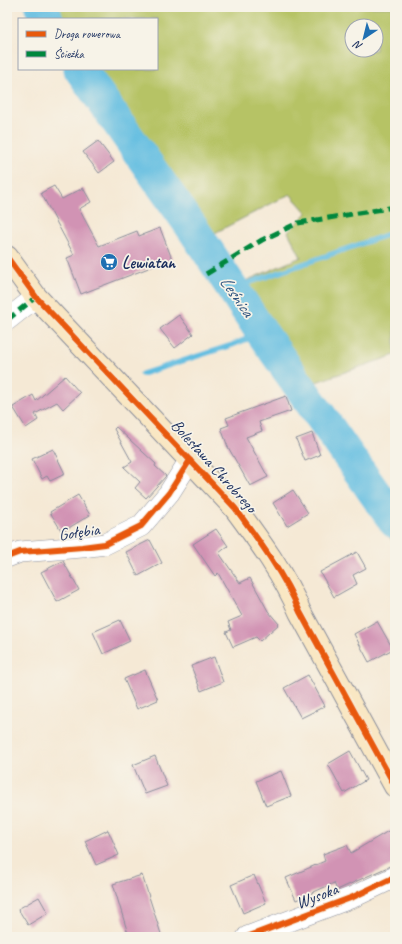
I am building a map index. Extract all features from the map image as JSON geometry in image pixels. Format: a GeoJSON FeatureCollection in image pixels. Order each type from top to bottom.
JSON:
{"type":"FeatureCollection","features":[{"type":"Feature","properties":{"kind":"street","name":"Bolesława Chrobrego"},"geometry":{"type":"LineString","coordinates":[[7,257],[36,297],[235,508],[254,533],[294,596],[300,612],[395,786]]}},
{"type":"Feature","properties":{"kind":"street"},"geometry":{"type":"LineString","coordinates":[[7,320],[36,297]]}},
{"type":"Feature","properties":{"kind":"street","name":"Gołębia"},"geometry":{"type":"LineString","coordinates":[[7,557],[20,552],[105,544],[141,526],[169,494],[190,460]]}},
{"type":"Feature","properties":{"kind":"street","name":"Wysoka"},"geometry":{"type":"LineString","coordinates":[[247,937],[353,897],[395,877]]}},
{"type":"Feature","properties":{"kind":"green space"},"geometry":{"type":"Polygon","coordinates":[[[52,7],[395,7],[395,355],[310,384],[241,283],[301,257],[288,232],[307,213],[290,194],[207,237],[94,70],[158,70],[158,18],[57,18],[52,7]]]}},
{"type":"Feature","properties":{"kind":"green space"},"geometry":{"type":"Polygon","coordinates":[[[310,384],[395,503],[395,545],[313,421],[310,384]]]}},
{"type":"Feature","properties":{"kind":"building"},"geometry":{"type":"Polygon","coordinates":[[[98,141],[114,162],[99,173],[83,152],[98,141]]]}},
{"type":"Feature","properties":{"kind":"building"},"geometry":{"type":"Polygon","coordinates":[[[54,186],[62,199],[83,188],[91,202],[79,209],[99,246],[137,231],[139,236],[160,228],[172,259],[81,294],[67,258],[74,255],[41,193],[54,186]]]}},
{"type":"Feature","properties":{"kind":"building"},"geometry":{"type":"Polygon","coordinates":[[[179,315],[193,334],[175,348],[160,329],[179,315]]]}},
{"type":"Feature","properties":{"kind":"building"},"geometry":{"type":"Polygon","coordinates":[[[65,376],[80,393],[63,409],[57,402],[35,414],[38,420],[26,428],[13,407],[33,395],[36,401],[65,376]]]}},
{"type":"Feature","properties":{"kind":"building"},"geometry":{"type":"Polygon","coordinates":[[[286,396],[291,411],[259,422],[262,431],[246,437],[268,477],[250,486],[228,447],[221,428],[229,425],[226,418],[286,396]]]}},
{"type":"Feature","properties":{"kind":"building"},"geometry":{"type":"Polygon","coordinates":[[[116,427],[156,464],[155,466],[166,476],[146,498],[135,488],[140,482],[124,467],[132,462],[114,429],[116,427]]]}},
{"type":"Feature","properties":{"kind":"building"},"geometry":{"type":"Polygon","coordinates":[[[312,433],[320,455],[305,461],[296,439],[312,433]]]}},
{"type":"Feature","properties":{"kind":"building"},"geometry":{"type":"Polygon","coordinates":[[[53,449],[65,474],[50,481],[47,476],[42,479],[32,459],[53,449]]]}},
{"type":"Feature","properties":{"kind":"building"},"geometry":{"type":"Polygon","coordinates":[[[293,490],[308,513],[287,526],[273,503],[293,490]]]}},
{"type":"Feature","properties":{"kind":"building"},"geometry":{"type":"Polygon","coordinates":[[[78,495],[90,515],[62,532],[50,512],[78,495]]]}},
{"type":"Feature","properties":{"kind":"building"},"geometry":{"type":"Polygon","coordinates":[[[216,529],[228,546],[219,553],[240,583],[250,578],[268,611],[279,624],[260,641],[256,637],[233,647],[226,632],[231,630],[228,622],[242,616],[218,573],[215,576],[193,544],[216,529]]]}},
{"type":"Feature","properties":{"kind":"building"},"geometry":{"type":"Polygon","coordinates":[[[150,540],[162,563],[138,576],[126,552],[150,540]]]}},
{"type":"Feature","properties":{"kind":"building"},"geometry":{"type":"Polygon","coordinates":[[[357,552],[366,568],[353,575],[357,584],[334,597],[320,572],[357,552]]]}},
{"type":"Feature","properties":{"kind":"building"},"geometry":{"type":"Polygon","coordinates":[[[63,561],[79,590],[57,602],[41,572],[63,561]]]}},
{"type":"Feature","properties":{"kind":"building"},"geometry":{"type":"Polygon","coordinates":[[[120,620],[130,641],[103,654],[93,632],[120,620]]]}},
{"type":"Feature","properties":{"kind":"building"},"geometry":{"type":"Polygon","coordinates":[[[377,621],[393,649],[369,662],[354,634],[377,621]]]}},
{"type":"Feature","properties":{"kind":"building"},"geometry":{"type":"Polygon","coordinates":[[[214,657],[223,682],[201,691],[191,666],[214,657]]]}},
{"type":"Feature","properties":{"kind":"building"},"geometry":{"type":"Polygon","coordinates":[[[145,670],[158,700],[137,709],[124,679],[145,670]]]}},
{"type":"Feature","properties":{"kind":"building"},"geometry":{"type":"Polygon","coordinates":[[[308,675],[325,706],[301,718],[284,688],[308,675]]]}},
{"type":"Feature","properties":{"kind":"building"},"geometry":{"type":"Polygon","coordinates":[[[350,751],[366,780],[344,793],[328,764],[350,751]]]}},
{"type":"Feature","properties":{"kind":"building"},"geometry":{"type":"Polygon","coordinates":[[[155,756],[167,786],[145,794],[133,765],[155,756]]]}},
{"type":"Feature","properties":{"kind":"building"},"geometry":{"type":"Polygon","coordinates":[[[281,771],[291,796],[266,806],[256,781],[281,771]]]}},
{"type":"Feature","properties":{"kind":"building"},"geometry":{"type":"Polygon","coordinates":[[[108,830],[119,855],[96,865],[85,841],[108,830]]]}},
{"type":"Feature","properties":{"kind":"building"},"geometry":{"type":"Polygon","coordinates":[[[390,830],[395,840],[395,865],[337,890],[334,883],[296,900],[286,878],[325,861],[323,854],[347,845],[351,853],[390,830]]]}},
{"type":"Feature","properties":{"kind":"building"},"geometry":{"type":"Polygon","coordinates":[[[142,875],[162,937],[129,937],[113,884],[142,875]]]}},
{"type":"Feature","properties":{"kind":"building"},"geometry":{"type":"Polygon","coordinates":[[[254,875],[266,903],[243,913],[231,885],[254,875]]]}},
{"type":"Feature","properties":{"kind":"building"},"geometry":{"type":"Polygon","coordinates":[[[39,897],[48,913],[28,925],[18,909],[39,897]]]}},
{"type":"Feature","properties":{"kind":"waterway","name":"Leśnica"},"geometry":{"type":"LineString","coordinates":[[41,7],[46,18]]}},
{"type":"Feature","properties":{"kind":"waterway","name":"Leśnica"},"geometry":{"type":"LineString","coordinates":[[81,70],[193,229],[262,333],[395,522]]}},
{"type":"Feature","properties":{"kind":"waterway"},"geometry":{"type":"LineString","coordinates":[[232,289],[395,232]]}},
{"type":"Feature","properties":{"kind":"waterway"},"geometry":{"type":"LineString","coordinates":[[142,374],[232,345],[262,333]]}},
{"type":"Feature","properties":{"kind":"marked path"},"geometry":{"type":"LineString","coordinates":[[206,274],[262,240],[298,223],[395,207]]}},
{"type":"Feature","properties":{"kind":"marked path"},"geometry":{"type":"LineString","coordinates":[[7,320],[36,297]]}},
{"type":"Feature","properties":{"kind":"cycle path"},"geometry":{"type":"LineString","coordinates":[[7,257],[36,297],[235,508],[244,520],[287,585],[300,612],[395,786]]}},
{"type":"Feature","properties":{"kind":"cycle path"},"geometry":{"type":"LineString","coordinates":[[7,557],[20,552],[105,544],[141,526],[169,493],[190,460]]}},
{"type":"Feature","properties":{"kind":"cycle path"},"geometry":{"type":"LineString","coordinates":[[247,937],[353,897],[395,877]]}},
{"type":"Feature","properties":{"kind":"place","name":"Lewiatan"},"geometry":{"type":"Point","coordinates":[109,262]}}]}
